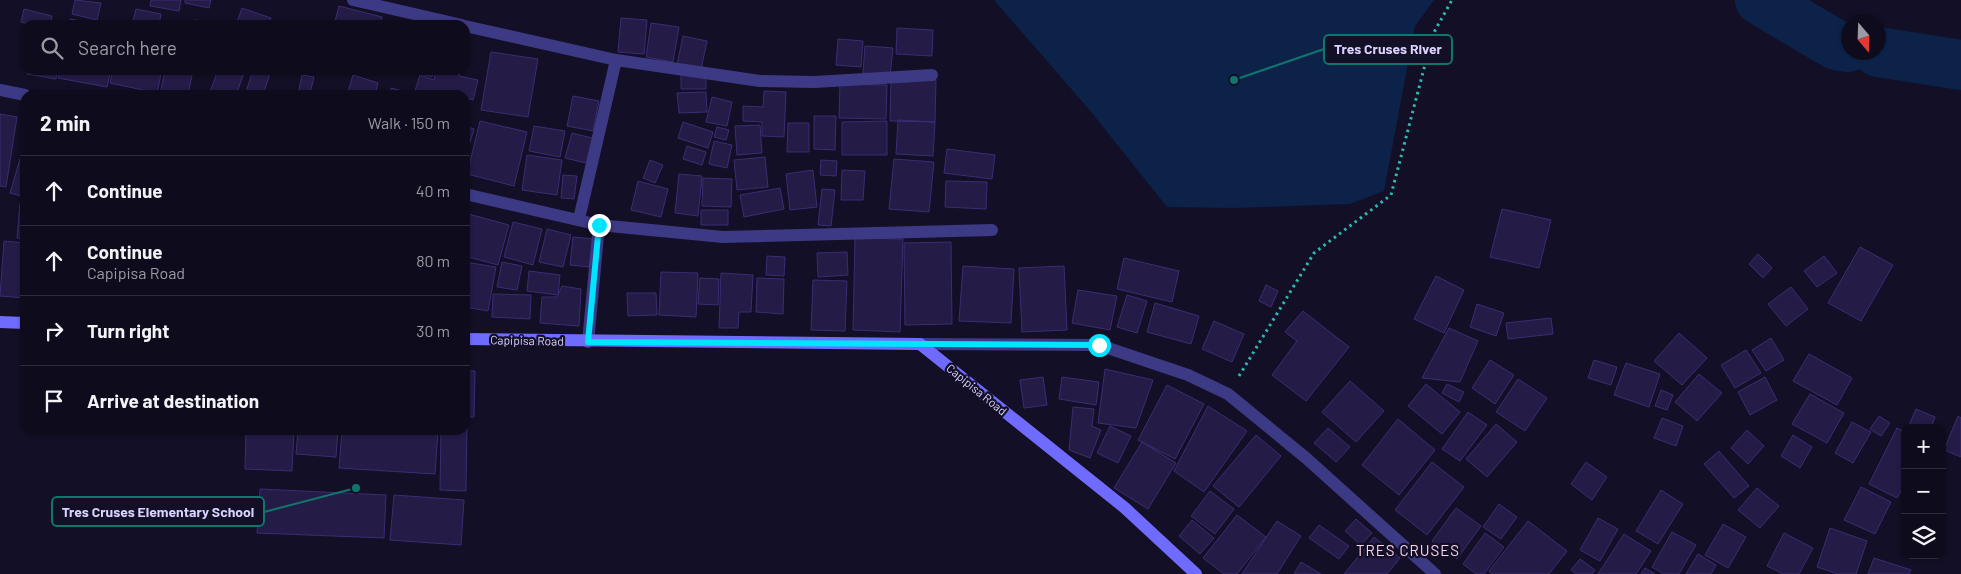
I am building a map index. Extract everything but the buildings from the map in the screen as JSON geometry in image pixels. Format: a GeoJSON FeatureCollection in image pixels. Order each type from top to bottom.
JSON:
{"type":"FeatureCollection","features":[{"type":"Feature","properties":{"kind":"street"},"geometry":{"type":"LineString","coordinates":[[353,0],[442,20]]}},
{"type":"Feature","properties":{"kind":"street"},"geometry":{"type":"LineString","coordinates":[[470,26],[616,60],[760,81],[815,82],[932,76]]}},
{"type":"Feature","properties":{"kind":"street"},"geometry":{"type":"LineString","coordinates":[[580,219],[616,60]]}},
{"type":"Feature","properties":{"kind":"street"},"geometry":{"type":"LineString","coordinates":[[0,90],[20,94]]}},
{"type":"Feature","properties":{"kind":"street"},"geometry":{"type":"LineString","coordinates":[[470,195],[580,219],[599,225],[723,237],[992,230]]}},
{"type":"Feature","properties":{"kind":"street"},"geometry":{"type":"LineString","coordinates":[[588,342],[599,225]]}},
{"type":"Feature","properties":{"kind":"street"},"geometry":{"type":"LineString","coordinates":[[0,322],[20,323]]}},
{"type":"Feature","properties":{"kind":"street","name":"Capipisa Road"},"geometry":{"type":"LineString","coordinates":[[470,339],[588,342],[920,344],[1125,508],[1196,574]]}},
{"type":"Feature","properties":{"kind":"street"},"geometry":{"type":"LineString","coordinates":[[920,344],[1099,345],[1188,375],[1228,394],[1306,458],[1435,574]]}},
{"type":"Feature","properties":{"kind":"path"},"geometry":{"type":"LineString","coordinates":[[1228,394],[1314,253],[1391,195],[1433,34],[1452,0]]}},
{"type":"Feature","properties":{"kind":"water"},"geometry":{"type":"Polygon","coordinates":[[[994,0],[1434,0],[1415,26],[1384,191],[1350,204],[1234,208],[1167,207],[1092,113],[994,0]]]}},
{"type":"Feature","properties":{"kind":"waterway"},"geometry":{"type":"LineString","coordinates":[[1760,0],[1836,45],[1841,46]]}},
{"type":"Feature","properties":{"kind":"waterway"},"geometry":{"type":"LineString","coordinates":[[1886,53],[1961,65]]}},
{"type":"Feature","properties":{"kind":"place","name":"Tres Cruses River"},"geometry":{"type":"Point","coordinates":[1234,80]}},
{"type":"Feature","properties":{"kind":"place","name":"Tres Cruses Elementary School"},"geometry":{"type":"Point","coordinates":[356,488]}},
{"type":"Feature","properties":{"kind":"district","name":"TRES CRUSES"},"geometry":{"type":"Point","coordinates":[1408,550]}},
{"type":"Feature","properties":{"kind":"route"},"geometry":{"type":"LineString","coordinates":[[599,225],[588,342],[1099,345]]}}]}
